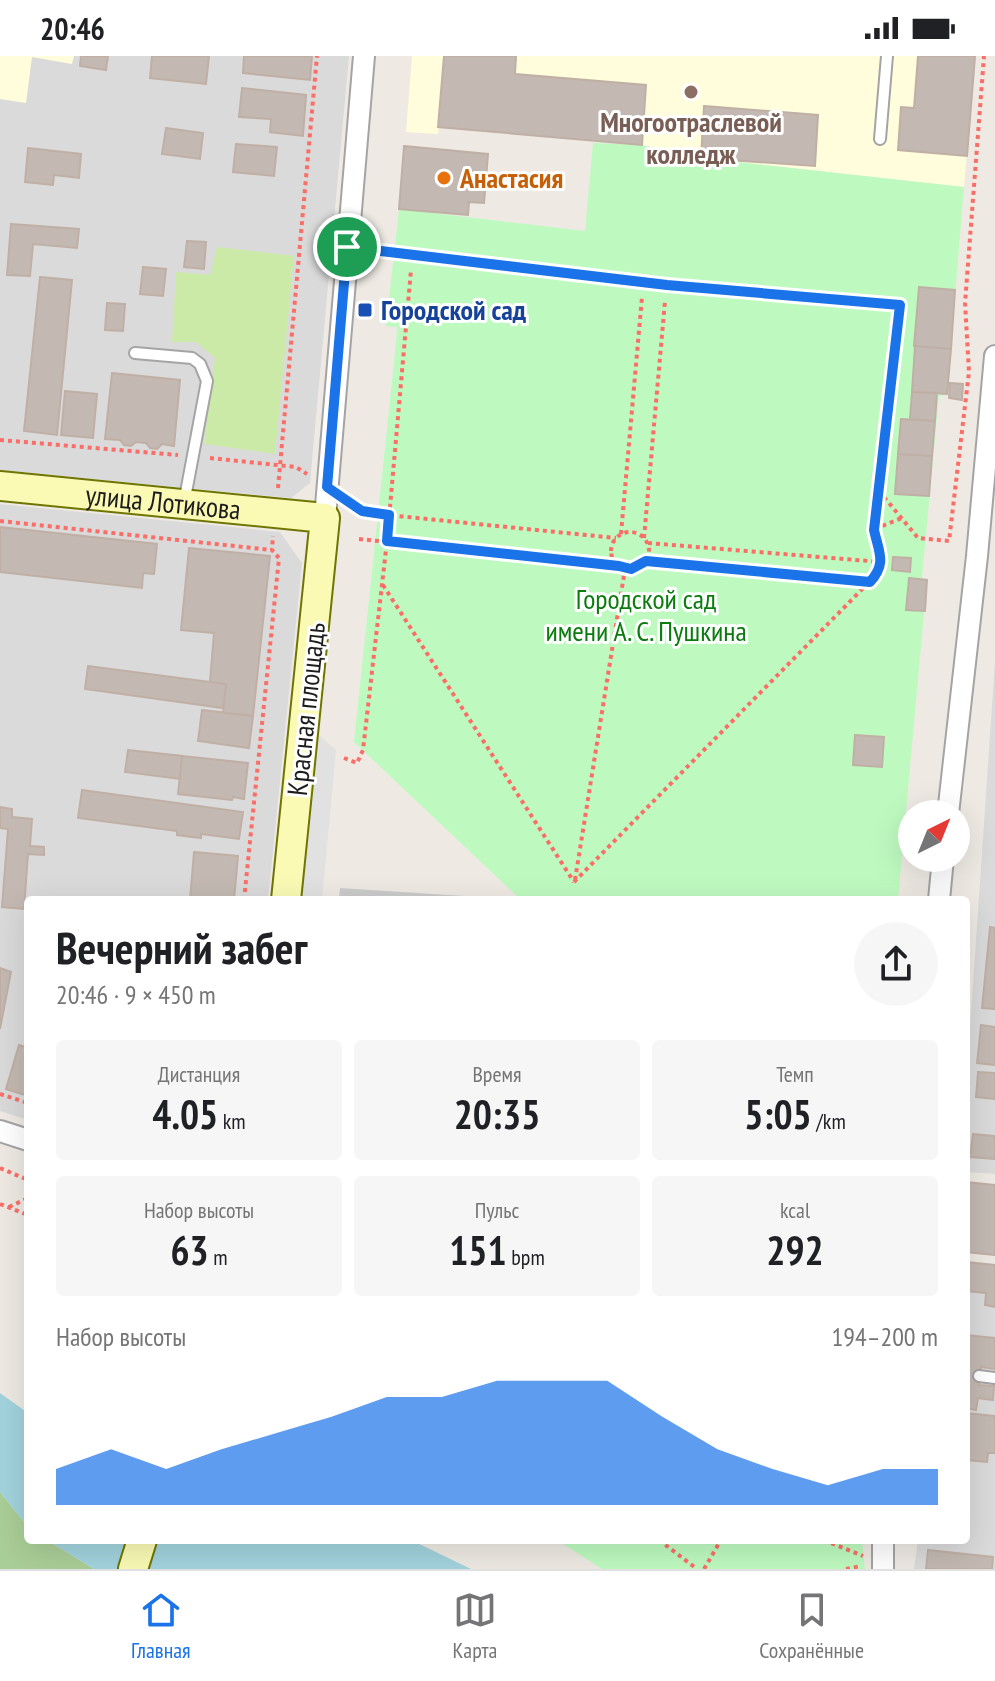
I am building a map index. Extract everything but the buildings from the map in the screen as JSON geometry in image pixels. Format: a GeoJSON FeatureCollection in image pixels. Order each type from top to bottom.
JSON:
{"type":"FeatureCollection","features":[{"type":"Feature","properties":{"kind":"main road","name":"улица Лотикова"},"geometry":{"type":"LineString","coordinates":[[0,486],[325,518]]}},
{"type":"Feature","properties":{"kind":"main road","name":"Красная площадь"},"geometry":{"type":"LineString","coordinates":[[286,896],[325,518]]}},
{"type":"Feature","properties":{"kind":"main road"},"geometry":{"type":"LineString","coordinates":[[133,1569],[141,1544]]}},
{"type":"Feature","properties":{"kind":"street"},"geometry":{"type":"LineString","coordinates":[[325,518],[364,56]]}},
{"type":"Feature","properties":{"kind":"street"},"geometry":{"type":"LineString","coordinates":[[950,800],[986,557],[995,356]]}},
{"type":"Feature","properties":{"kind":"street"},"geometry":{"type":"LineString","coordinates":[[939,896],[942,872]]}},
{"type":"Feature","properties":{"kind":"street"},"geometry":{"type":"LineString","coordinates":[[0,1131],[24,1139]]}},
{"type":"Feature","properties":{"kind":"street"},"geometry":{"type":"LineString","coordinates":[[883,1544],[883,1566]]}},
{"type":"Feature","properties":{"kind":"lane"},"geometry":{"type":"LineString","coordinates":[[880,139],[887,56]]}},
{"type":"Feature","properties":{"kind":"lane"},"geometry":{"type":"LineString","coordinates":[[347,247],[667,285]]}},
{"type":"Feature","properties":{"kind":"lane"},"geometry":{"type":"LineString","coordinates":[[135,353],[192,358],[200,364],[207,381],[183,505]]}},
{"type":"Feature","properties":{"kind":"lane"},"geometry":{"type":"LineString","coordinates":[[979,1376],[995,1378]]}},
{"type":"Feature","properties":{"kind":"path"},"geometry":{"type":"LineString","coordinates":[[280,464],[317,56]]}},
{"type":"Feature","properties":{"kind":"path"},"geometry":{"type":"LineString","coordinates":[[879,491],[918,538],[949,541],[969,372],[965,303],[984,56]]}},
{"type":"Feature","properties":{"kind":"path"},"geometry":{"type":"LineString","coordinates":[[344,758],[357,763],[363,750],[387,541],[412,255]]}},
{"type":"Feature","properties":{"kind":"path"},"geometry":{"type":"LineString","coordinates":[[622,567],[612,556],[611,549],[619,536],[644,282]]}},
{"type":"Feature","properties":{"kind":"path"},"geometry":{"type":"LineString","coordinates":[[574,882],[880,571],[874,530],[900,305],[667,285],[646,561]]}},
{"type":"Feature","properties":{"kind":"path"},"geometry":{"type":"LineString","coordinates":[[0,440],[296,467],[362,511],[389,515],[619,536],[633,532],[646,540],[881,562]]}},
{"type":"Feature","properties":{"kind":"path"},"geometry":{"type":"LineString","coordinates":[[874,530],[902,518]]}},
{"type":"Feature","properties":{"kind":"path"},"geometry":{"type":"LineString","coordinates":[[0,521],[272,550],[279,558],[244,896]]}},
{"type":"Feature","properties":{"kind":"path"},"geometry":{"type":"LineString","coordinates":[[359,539],[622,567],[637,568],[646,561],[870,582]]}},
{"type":"Feature","properties":{"kind":"path"},"geometry":{"type":"LineString","coordinates":[[574,882],[622,567]]}},
{"type":"Feature","properties":{"kind":"path"},"geometry":{"type":"LineString","coordinates":[[382,582],[574,882]]}},
{"type":"Feature","properties":{"kind":"path"},"geometry":{"type":"LineString","coordinates":[[0,1094],[24,1102]]}},
{"type":"Feature","properties":{"kind":"path"},"geometry":{"type":"LineString","coordinates":[[0,1168],[24,1178]]}},
{"type":"Feature","properties":{"kind":"path"},"geometry":{"type":"LineString","coordinates":[[9,1207],[24,1200]]}},
{"type":"Feature","properties":{"kind":"path"},"geometry":{"type":"LineString","coordinates":[[0,1204],[24,1213]]}},
{"type":"Feature","properties":{"kind":"path"},"geometry":{"type":"LineString","coordinates":[[664,1544],[697,1569]]}},
{"type":"Feature","properties":{"kind":"path"},"geometry":{"type":"LineString","coordinates":[[704,1569],[719,1544]]}},
{"type":"Feature","properties":{"kind":"path"},"geometry":{"type":"LineString","coordinates":[[833,1544],[883,1566]]}},
{"type":"Feature","properties":{"kind":"shaded area"},"geometry":{"type":"Polygon","coordinates":[[[0,56],[349,56],[310,483],[291,498],[0,470],[0,56]]]}},
{"type":"Feature","properties":{"kind":"shaded area"},"geometry":{"type":"Polygon","coordinates":[[[0,56],[74,56],[72,64],[32,57],[26,103],[0,99],[0,56]]]}},
{"type":"Feature","properties":{"kind":"shaded area","name":"Многоотраслевой колледж"},"geometry":{"type":"Polygon","coordinates":[[[412,56],[975,56],[964,187],[701,158],[642,145],[439,127],[438,134],[406,132],[412,56]]]}},
{"type":"Feature","properties":{"kind":"shaded area"},"geometry":{"type":"Polygon","coordinates":[[[0,504],[280,532],[302,563],[268,896],[24,896],[24,1119],[0,1111],[0,504]]]}},
{"type":"Feature","properties":{"kind":"shaded area"},"geometry":{"type":"Polygon","coordinates":[[[995,662],[995,1174],[970,1172],[970,1028],[995,662]]]}},
{"type":"Feature","properties":{"kind":"shaded area"},"geometry":{"type":"Polygon","coordinates":[[[305,723],[336,750],[322,896],[286,896],[305,723]]]}},
{"type":"Feature","properties":{"kind":"shaded area"},"geometry":{"type":"Polygon","coordinates":[[[340,888],[464,896],[339,896],[340,888]]]}},
{"type":"Feature","properties":{"kind":"shaded area"},"geometry":{"type":"Polygon","coordinates":[[[970,1261],[995,1264],[995,1569],[914,1569],[917,1544],[970,1544],[970,1261]]]}},
{"type":"Feature","properties":{"kind":"green space","name":"Городской сад имени А. С. Пушкина"},"geometry":{"type":"Polygon","coordinates":[[[593,143],[642,145],[701,158],[964,187],[947,394],[939,396],[922,578],[927,580],[907,800],[898,800],[898,896],[517,896],[354,742],[396,343],[397,327],[386,326],[399,209],[585,231],[593,143]]]}},
{"type":"Feature","properties":{"kind":"green space"},"geometry":{"type":"Polygon","coordinates":[[[217,247],[294,256],[275,454],[204,444],[215,358],[196,342],[172,342],[176,272],[210,275],[217,247]]]}},
{"type":"Feature","properties":{"kind":"green space"},"geometry":{"type":"Polygon","coordinates":[[[0,1492],[24,1522],[24,1544],[53,1544],[94,1569],[0,1569],[0,1492]]]}},
{"type":"Feature","properties":{"kind":"green space"},"geometry":{"type":"Polygon","coordinates":[[[563,1544],[862,1544],[865,1569],[602,1569],[563,1544]]]}},
{"type":"Feature","properties":{"kind":"water"},"geometry":{"type":"Polygon","coordinates":[[[0,1393],[24,1410],[24,1522],[0,1492],[0,1393]]]}},
{"type":"Feature","properties":{"kind":"water"},"geometry":{"type":"Polygon","coordinates":[[[53,1544],[419,1544],[471,1569],[94,1569],[53,1544]]]}},
{"type":"Feature","properties":{"kind":"place","name":"Многоотраслевой колледж"},"geometry":{"type":"Point","coordinates":[691,92]}},
{"type":"Feature","properties":{"kind":"place","name":"Анастасия"},"geometry":{"type":"Point","coordinates":[444,178]}},
{"type":"Feature","properties":{"kind":"place","name":"Городской сад"},"geometry":{"type":"Point","coordinates":[365,310]}},
{"type":"Feature","properties":{"kind":"route"},"geometry":{"type":"LineString","coordinates":[[347,247],[667,285],[900,305],[874,530],[880,571],[870,582],[646,561],[637,568],[625,569],[387,541],[389,515],[362,511],[327,487],[347,247]]}}]}
